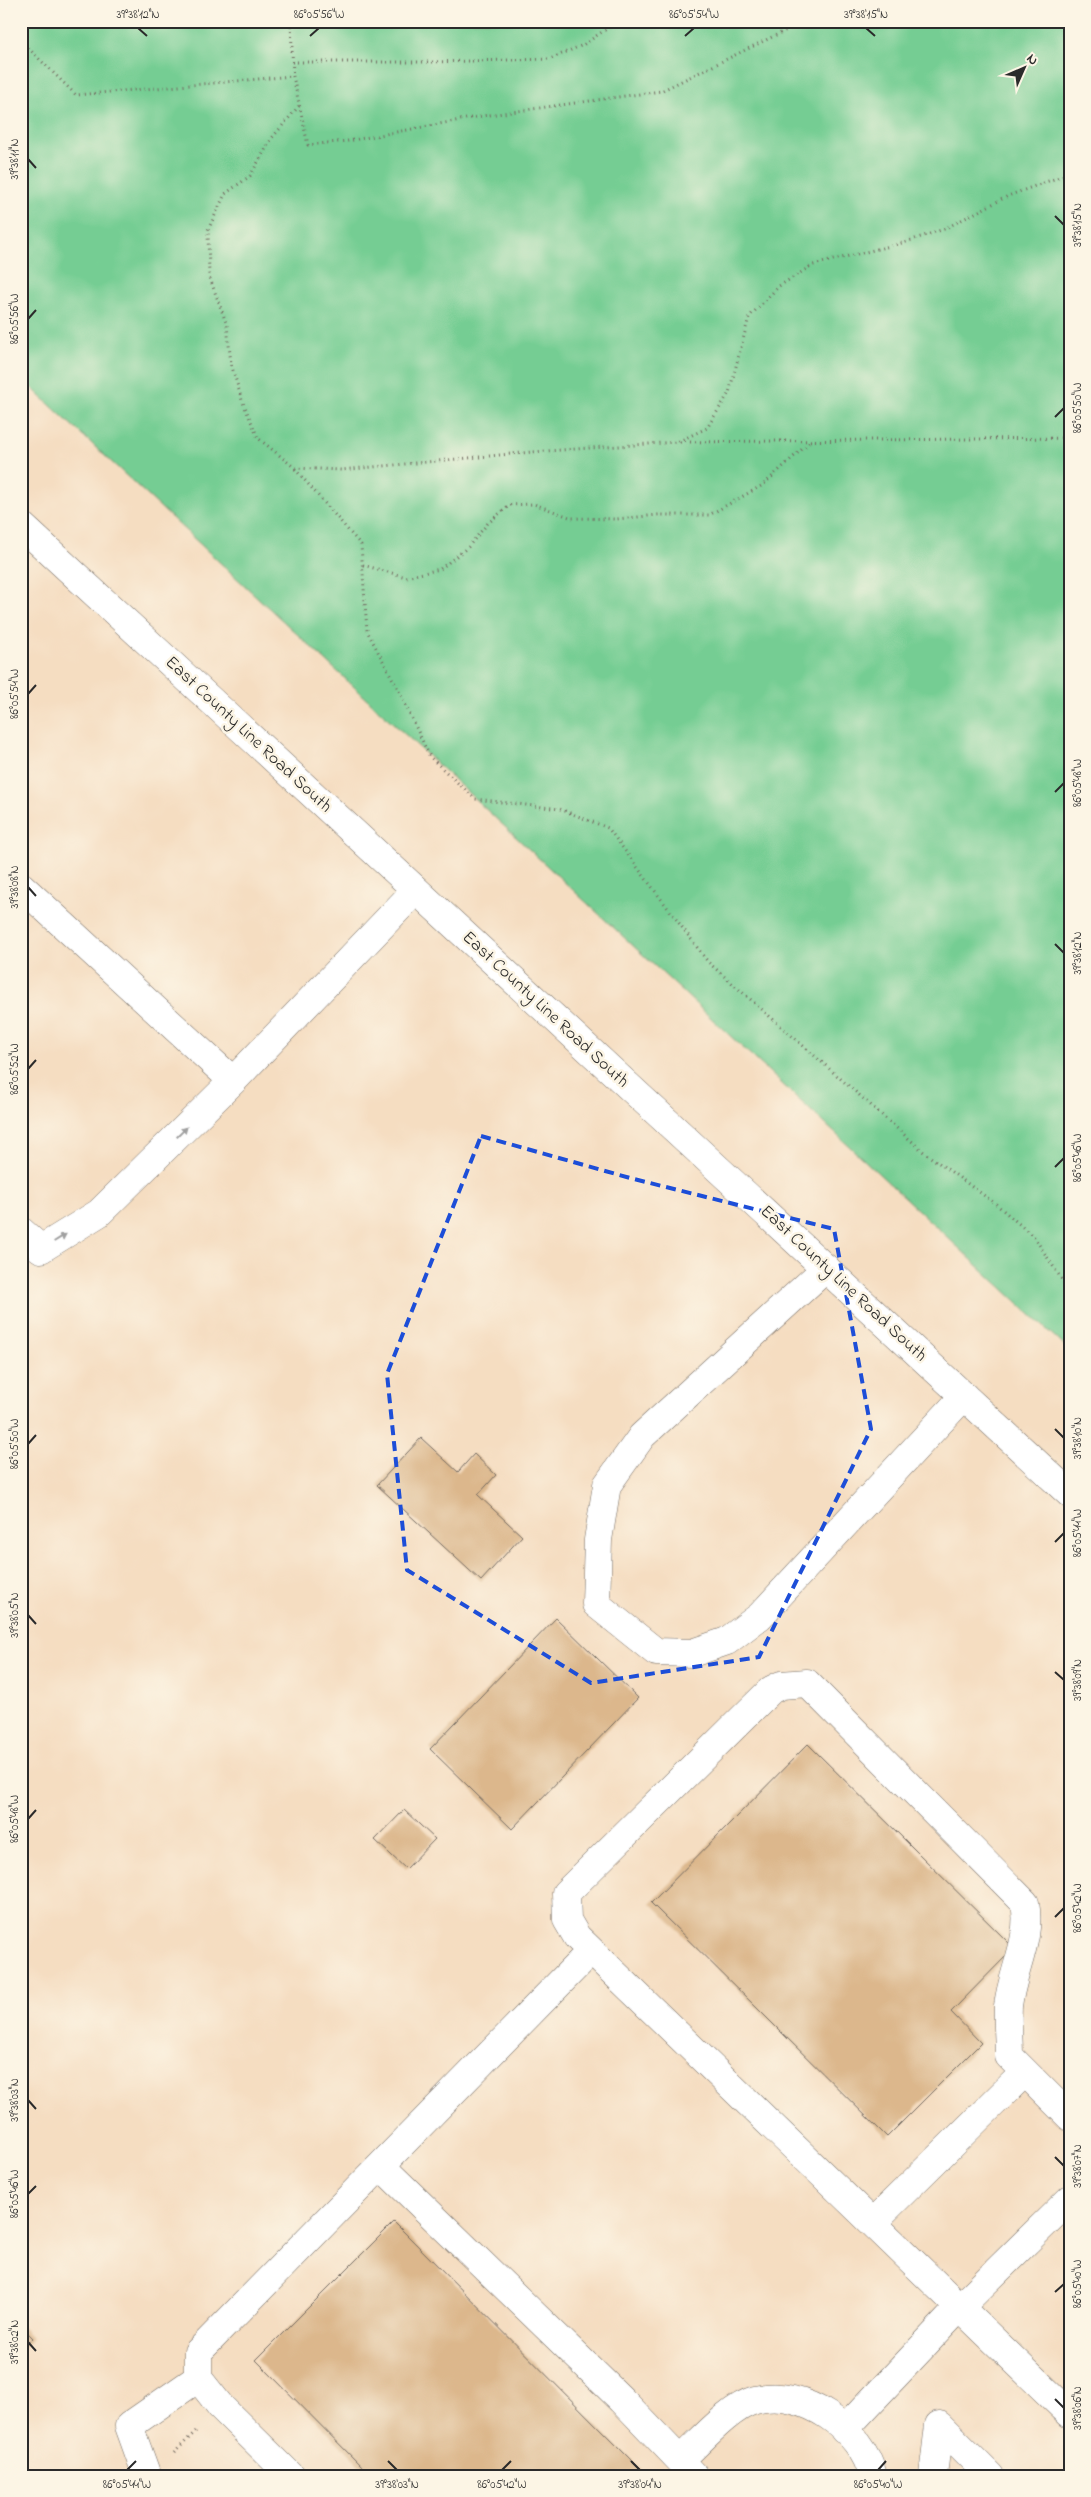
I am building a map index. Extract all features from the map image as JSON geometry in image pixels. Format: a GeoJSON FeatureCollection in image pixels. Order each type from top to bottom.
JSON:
{"type":"FeatureCollection","features":[{"type":"Feature","properties":{"kind":"main road","name":"East County Line Road South"},"geometry":{"type":"LineString","coordinates":[[21,525],[1070,1494]]}},
{"type":"Feature","properties":{"kind":"main road"},"geometry":{"type":"LineString","coordinates":[[21,886],[233,1081]]}},
{"type":"Feature","properties":{"kind":"main road"},"geometry":{"type":"LineString","coordinates":[[21,1231],[41,1249],[99,1213],[233,1081],[416,890]]}},
{"type":"Feature","properties":{"kind":"main road"},"geometry":{"type":"LineString","coordinates":[[826,1268],[642,1436],[607,1484],[598,1540],[596,1604],[656,1652],[692,1653],[727,1640],[760,1616],[964,1396]]}},
{"type":"Feature","properties":{"kind":"main road"},"geometry":{"type":"LineString","coordinates":[[1070,2117],[1010,2056],[1008,2006],[1026,1930],[1027,1916],[1024,1903],[807,1683],[781,1685],[771,1690],[566,1893],[567,1920],[577,1936],[591,1951],[1070,2414]]}},
{"type":"Feature","properties":{"kind":"main road"},"geometry":{"type":"LineString","coordinates":[[291,2476],[221,2407],[198,2378],[198,2352],[591,1951]]}},
{"type":"Feature","properties":{"kind":"main road"},"geometry":{"type":"LineString","coordinates":[[872,2222],[1025,2072]]}},
{"type":"Feature","properties":{"kind":"main road"},"geometry":{"type":"LineString","coordinates":[[380,2166],[622,2400],[687,2468],[738,2409],[754,2400],[782,2398],[803,2403],[820,2410],[844,2430],[869,2460],[873,2476]]}},
{"type":"Feature","properties":{"kind":"main road"},"geometry":{"type":"LineString","coordinates":[[844,2430],[960,2308],[1070,2200]]}},
{"type":"Feature","properties":{"kind":"main road"},"geometry":{"type":"LineString","coordinates":[[147,2476],[129,2426],[198,2378]]}},
{"type":"Feature","properties":{"kind":"main road"},"geometry":{"type":"LineString","coordinates":[[933,2476],[939,2425],[990,2476]]}},
{"type":"Feature","properties":{"kind":"path"},"geometry":{"type":"LineString","coordinates":[[291,21],[293,76],[308,145],[348,141],[482,116],[661,91],[805,21]]}},
{"type":"Feature","properties":{"kind":"path"},"geometry":{"type":"LineString","coordinates":[[292,62],[428,62],[550,59],[583,45],[618,21]]}},
{"type":"Feature","properties":{"kind":"path"},"geometry":{"type":"LineString","coordinates":[[21,41],[76,95],[293,76]]}},
{"type":"Feature","properties":{"kind":"path"},"geometry":{"type":"LineString","coordinates":[[299,106],[272,138],[250,176],[225,194],[208,230],[209,276],[226,325],[231,364],[242,400],[258,438],[295,468],[361,545],[367,631],[397,687],[430,757],[475,799],[560,809],[608,828],[708,962],[925,1153],[996,1204],[1034,1237],[1070,1292]]}},
{"type":"Feature","properties":{"kind":"path"},"geometry":{"type":"LineString","coordinates":[[677,442],[707,428],[729,393],[749,316],[779,286],[813,265],[906,242],[944,229],[1008,196],[1070,173]]}},
{"type":"Feature","properties":{"kind":"path"},"geometry":{"type":"LineString","coordinates":[[295,468],[340,470],[532,452],[677,442],[1070,438]]}},
{"type":"Feature","properties":{"kind":"path"},"geometry":{"type":"LineString","coordinates":[[363,565],[406,577],[440,569],[468,547],[488,523],[510,506],[534,504],[572,518],[617,519],[658,515],[709,515],[763,484],[811,441]]}},
{"type":"Feature","properties":{"kind":"path"},"geometry":{"type":"LineString","coordinates":[[171,2455],[221,2407]]}},
{"type":"Feature","properties":{"kind":"path"},"geometry":{"type":"LineString","coordinates":[[21,2474],[26,2476]]}},
{"type":"Feature","properties":{"kind":"highlighted area"},"geometry":{"type":"Polygon","coordinates":[[[481,1136],[630,1178],[834,1229],[871,1429],[759,1657],[591,1683],[407,1570],[387,1374],[481,1136]]]}},
{"type":"Feature","properties":{"kind":"green space"},"geometry":{"type":"Polygon","coordinates":[[[21,21],[1070,21],[1070,1351],[21,378],[21,21]]]}},
{"type":"Feature","properties":{"kind":"building"},"geometry":{"type":"Polygon","coordinates":[[[421,1438],[458,1472],[474,1454],[496,1475],[478,1495],[522,1536],[481,1581],[377,1485],[421,1438]]]}},
{"type":"Feature","properties":{"kind":"building"},"geometry":{"type":"Polygon","coordinates":[[[556,1618],[638,1698],[512,1829],[430,1749],[556,1618]]]}},
{"type":"Feature","properties":{"kind":"building"},"geometry":{"type":"Polygon","coordinates":[[[808,1744],[1014,1948],[951,2012],[981,2043],[887,2137],[651,1903],[808,1744]]]}},
{"type":"Feature","properties":{"kind":"building"},"geometry":{"type":"Polygon","coordinates":[[[404,1810],[435,1839],[406,1869],[375,1840],[404,1810]]]}},
{"type":"Feature","properties":{"kind":"building"},"geometry":{"type":"Polygon","coordinates":[[[394,2222],[647,2476],[371,2476],[256,2360],[394,2222]]]}},
{"type":"Feature","properties":{"kind":"building"},"geometry":{"type":"Polygon","coordinates":[[[21,2326],[33,2338],[21,2350],[21,2326]]]}}]}
